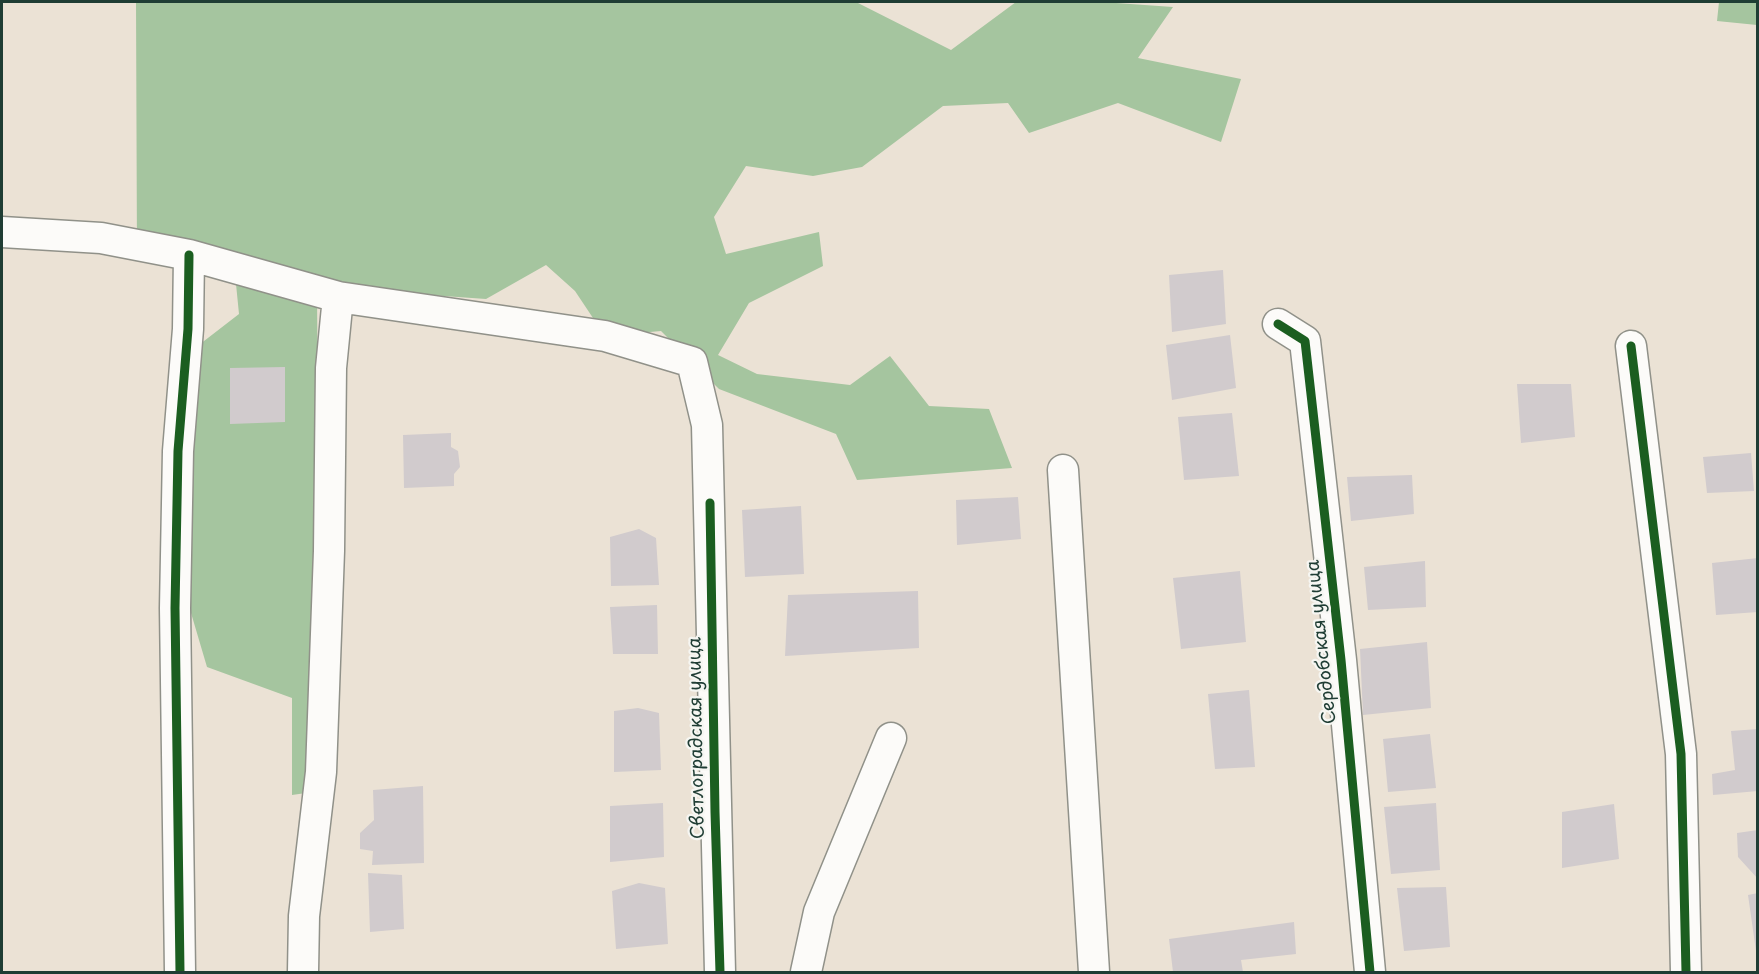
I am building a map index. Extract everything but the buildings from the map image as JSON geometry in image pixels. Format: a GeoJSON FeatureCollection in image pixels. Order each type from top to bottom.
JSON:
{"type":"FeatureCollection","features":[{"type":"Feature","properties":{"kind":"street"},"geometry":{"type":"LineString","coordinates":[[2,232],[101,238],[189,255],[338,297],[331,368],[329,551],[321,772],[304,916],[303,972]]}},
{"type":"Feature","properties":{"kind":"street"},"geometry":{"type":"LineString","coordinates":[[180,972],[177,496],[178,451],[188,329],[189,255]]}},
{"type":"Feature","properties":{"kind":"street","name":"Светлоградская улица"},"geometry":{"type":"LineString","coordinates":[[338,297],[605,336],[692,362],[707,425],[720,972]]}},
{"type":"Feature","properties":{"kind":"street","name":"Сердобская улица"},"geometry":{"type":"LineString","coordinates":[[1278,324],[1305,341],[1342,671],[1370,972]]}},
{"type":"Feature","properties":{"kind":"street"},"geometry":{"type":"LineString","coordinates":[[1631,346],[1681,754],[1686,972]]}},
{"type":"Feature","properties":{"kind":"street"},"geometry":{"type":"LineString","coordinates":[[1063,470],[1094,972]]}},
{"type":"Feature","properties":{"kind":"street"},"geometry":{"type":"LineString","coordinates":[[806,972],[819,912],[891,738]]}},
{"type":"Feature","properties":{"kind":"green space"},"geometry":{"type":"Polygon","coordinates":[[[136,2],[856,2],[951,50],[1016,2],[1102,2],[1173,7],[1138,58],[1241,79],[1221,142],[1118,103],[1029,133],[1008,103],[943,106],[862,167],[813,176],[746,166],[714,217],[726,254],[819,232],[823,266],[749,303],[718,355],[757,374],[850,385],[890,356],[929,406],[989,409],[1012,468],[857,480],[836,434],[719,389],[661,331],[605,336],[575,291],[546,265],[486,299],[317,287],[320,791],[292,795],[292,698],[207,667],[186,596],[195,348],[239,314],[235,274],[137,258],[136,2]]]}},
{"type":"Feature","properties":{"kind":"green space"},"geometry":{"type":"Polygon","coordinates":[[[1719,2],[1757,2],[1757,25],[1717,21],[1719,2]]]}},
{"type":"Feature","properties":{"kind":"cycle path"},"geometry":{"type":"LineString","coordinates":[[180,972],[175,608],[178,451],[188,329],[189,255]]}},
{"type":"Feature","properties":{"kind":"cycle path"},"geometry":{"type":"LineString","coordinates":[[1278,324],[1305,341],[1341,660],[1370,972]]}},
{"type":"Feature","properties":{"kind":"cycle path"},"geometry":{"type":"LineString","coordinates":[[1631,346],[1681,754],[1686,972]]}},
{"type":"Feature","properties":{"kind":"cycle path"},"geometry":{"type":"LineString","coordinates":[[710,503],[720,972]]}}]}
